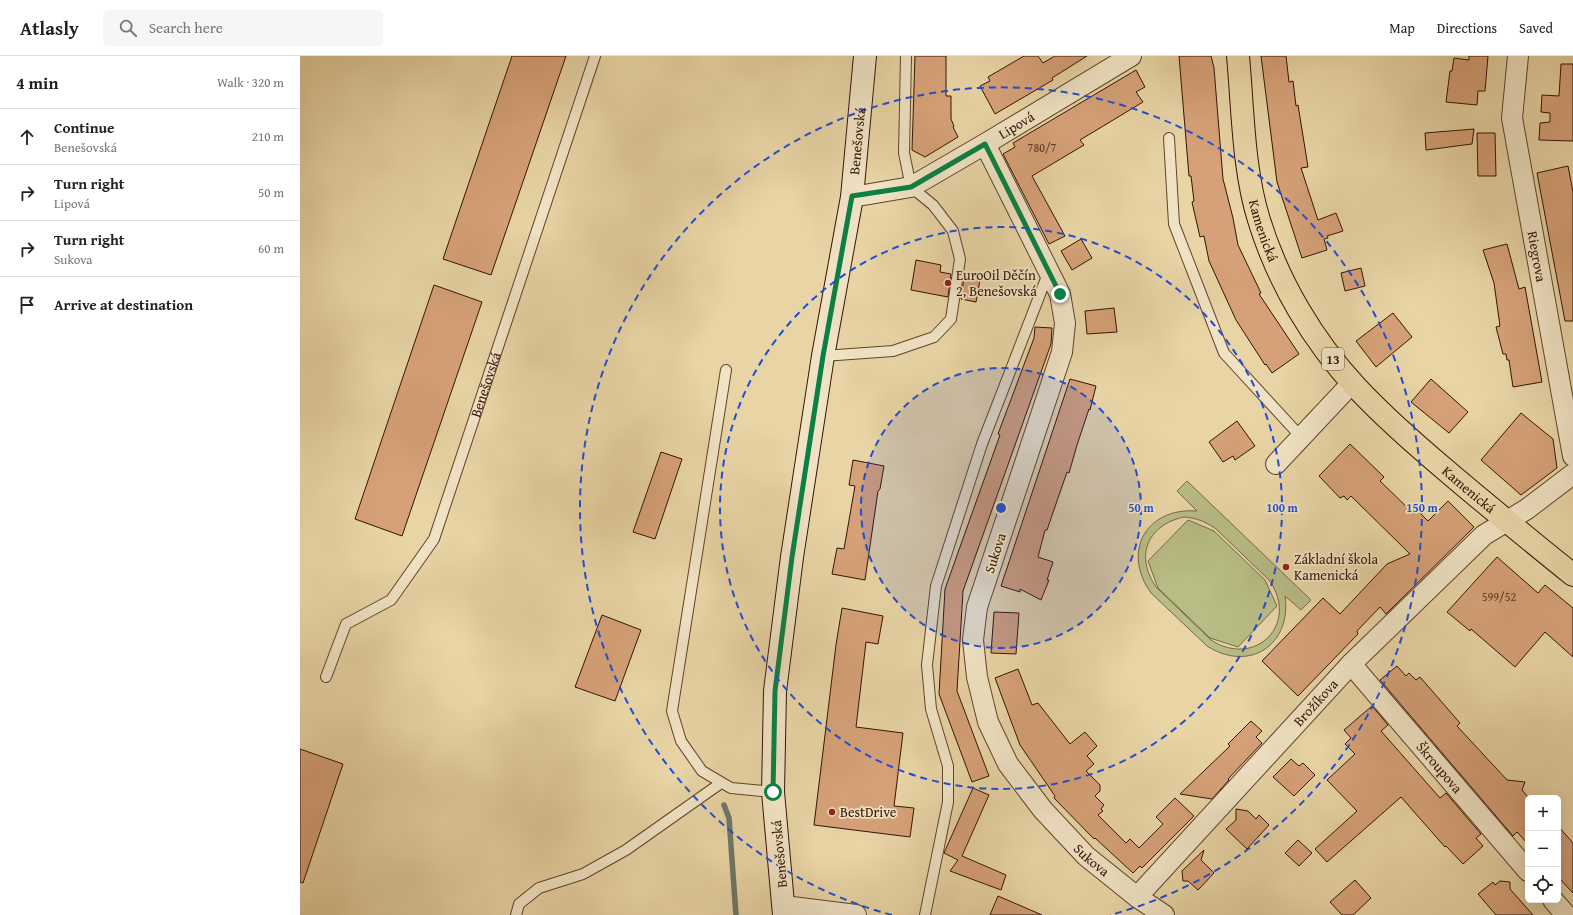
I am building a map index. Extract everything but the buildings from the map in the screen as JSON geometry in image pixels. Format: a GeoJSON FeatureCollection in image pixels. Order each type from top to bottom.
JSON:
{"type":"FeatureCollection","features":[{"type":"Feature","properties":{"kind":"main road","name":"Benešovská"},"geometry":{"type":"LineString","coordinates":[[784,910],[773,792],[775,691],[792,557],[823,356],[852,196],[865,56]]}},
{"type":"Feature","properties":{"kind":"main road","name":"Kamenická"},"geometry":{"type":"LineString","coordinates":[[1238,56],[1251,186],[1259,220],[1272,257],[1295,303],[1323,346],[1352,383],[1395,426],[1506,522],[1573,575]]}},
{"type":"Feature","properties":{"kind":"street","name":"Lipová"},"geometry":{"type":"LineString","coordinates":[[852,196],[911,187],[1131,56]]}},
{"type":"Feature","properties":{"kind":"street","name":"Riegrova"},"geometry":{"type":"LineString","coordinates":[[1518,56],[1512,118],[1573,456]]}},
{"type":"Feature","properties":{"kind":"street","name":"Sukova"},"geometry":{"type":"LineString","coordinates":[[985,144],[1060,294],[1065,322],[1062,352],[977,607],[973,640],[977,677],[988,722],[1008,764],[1043,810],[1086,856],[1137,897],[1164,915]]}},
{"type":"Feature","properties":{"kind":"street"},"geometry":{"type":"LineString","coordinates":[[1276,464],[1352,383]]}},
{"type":"Feature","properties":{"kind":"street","name":"Brožíkova"},"geometry":{"type":"LineString","coordinates":[[1137,897],[1351,664],[1484,534],[1526,509],[1573,474]]}},
{"type":"Feature","properties":{"kind":"street","name":"Škroupova"},"geometry":{"type":"LineString","coordinates":[[1351,664],[1525,867]]}},
{"type":"Feature","properties":{"kind":"street"},"geometry":{"type":"LineString","coordinates":[[1556,903],[1566,915]]}},
{"type":"Feature","properties":{"kind":"street"},"geometry":{"type":"LineString","coordinates":[[784,910],[856,915]]}},
{"type":"Feature","properties":{"kind":"lane","name":"Benešovská"},"geometry":{"type":"LineString","coordinates":[[326,677],[346,624],[391,600],[434,539],[595,56]]}},
{"type":"Feature","properties":{"kind":"lane"},"geometry":{"type":"LineString","coordinates":[[823,356],[893,351],[934,337],[951,319],[960,259],[953,231],[934,205],[911,187],[904,154],[906,56]]}},
{"type":"Feature","properties":{"kind":"lane"},"geometry":{"type":"LineString","coordinates":[[1169,138],[1174,224],[1224,353],[1301,437]]}},
{"type":"Feature","properties":{"kind":"lane"},"geometry":{"type":"LineString","coordinates":[[925,915],[948,802],[948,766],[931,709],[927,665],[936,586],[982,444],[1049,271]]}},
{"type":"Feature","properties":{"kind":"lane"},"geometry":{"type":"LineString","coordinates":[[726,370],[672,711],[681,741],[702,771],[731,788],[773,792]]}},
{"type":"Feature","properties":{"kind":"lane"},"geometry":{"type":"LineString","coordinates":[[516,915],[519,904],[539,888],[583,874],[626,850],[721,783]]}},
{"type":"Feature","properties":{"kind":"green space"},"geometry":{"type":"Polygon","coordinates":[[[1187,481],[1311,600],[1301,610],[1285,596],[1285,613],[1282,628],[1274,640],[1264,650],[1252,655],[1238,656],[1223,654],[1207,646],[1151,593],[1142,577],[1138,562],[1139,548],[1144,535],[1153,524],[1164,516],[1179,512],[1197,511],[1177,491],[1187,481]],[[1188,517],[1171,521],[1161,527],[1153,535],[1148,544],[1146,554],[1146,565],[1150,576],[1157,588],[1211,640],[1228,648],[1243,649],[1257,645],[1268,637],[1276,626],[1279,612],[1277,596],[1269,580],[1215,528],[1200,520],[1188,517]]]}},
{"type":"Feature","properties":{"kind":"green space"},"geometry":{"type":"Polygon","coordinates":[[[1188,520],[1214,531],[1265,580],[1277,606],[1238,647],[1210,638],[1158,588],[1148,561],[1188,520]]]}},
{"type":"Feature","properties":{"kind":"waterway"},"geometry":{"type":"LineString","coordinates":[[724,805],[729,818],[736,915]]}},
{"type":"Feature","properties":{"kind":"place","name":"EuroOil Děčín 2, Benešovská"},"geometry":{"type":"Point","coordinates":[948,283]}},
{"type":"Feature","properties":{"kind":"place","name":"Základní škola Kamenická"},"geometry":{"type":"Point","coordinates":[1286,567]}},
{"type":"Feature","properties":{"kind":"place","name":"BestDrive"},"geometry":{"type":"Point","coordinates":[832,812]}},
{"type":"Feature","properties":{"kind":"route"},"geometry":{"type":"LineString","coordinates":[[773,792],[775,691],[792,557],[823,356],[852,196],[911,187],[985,144],[1060,294]]}}]}
